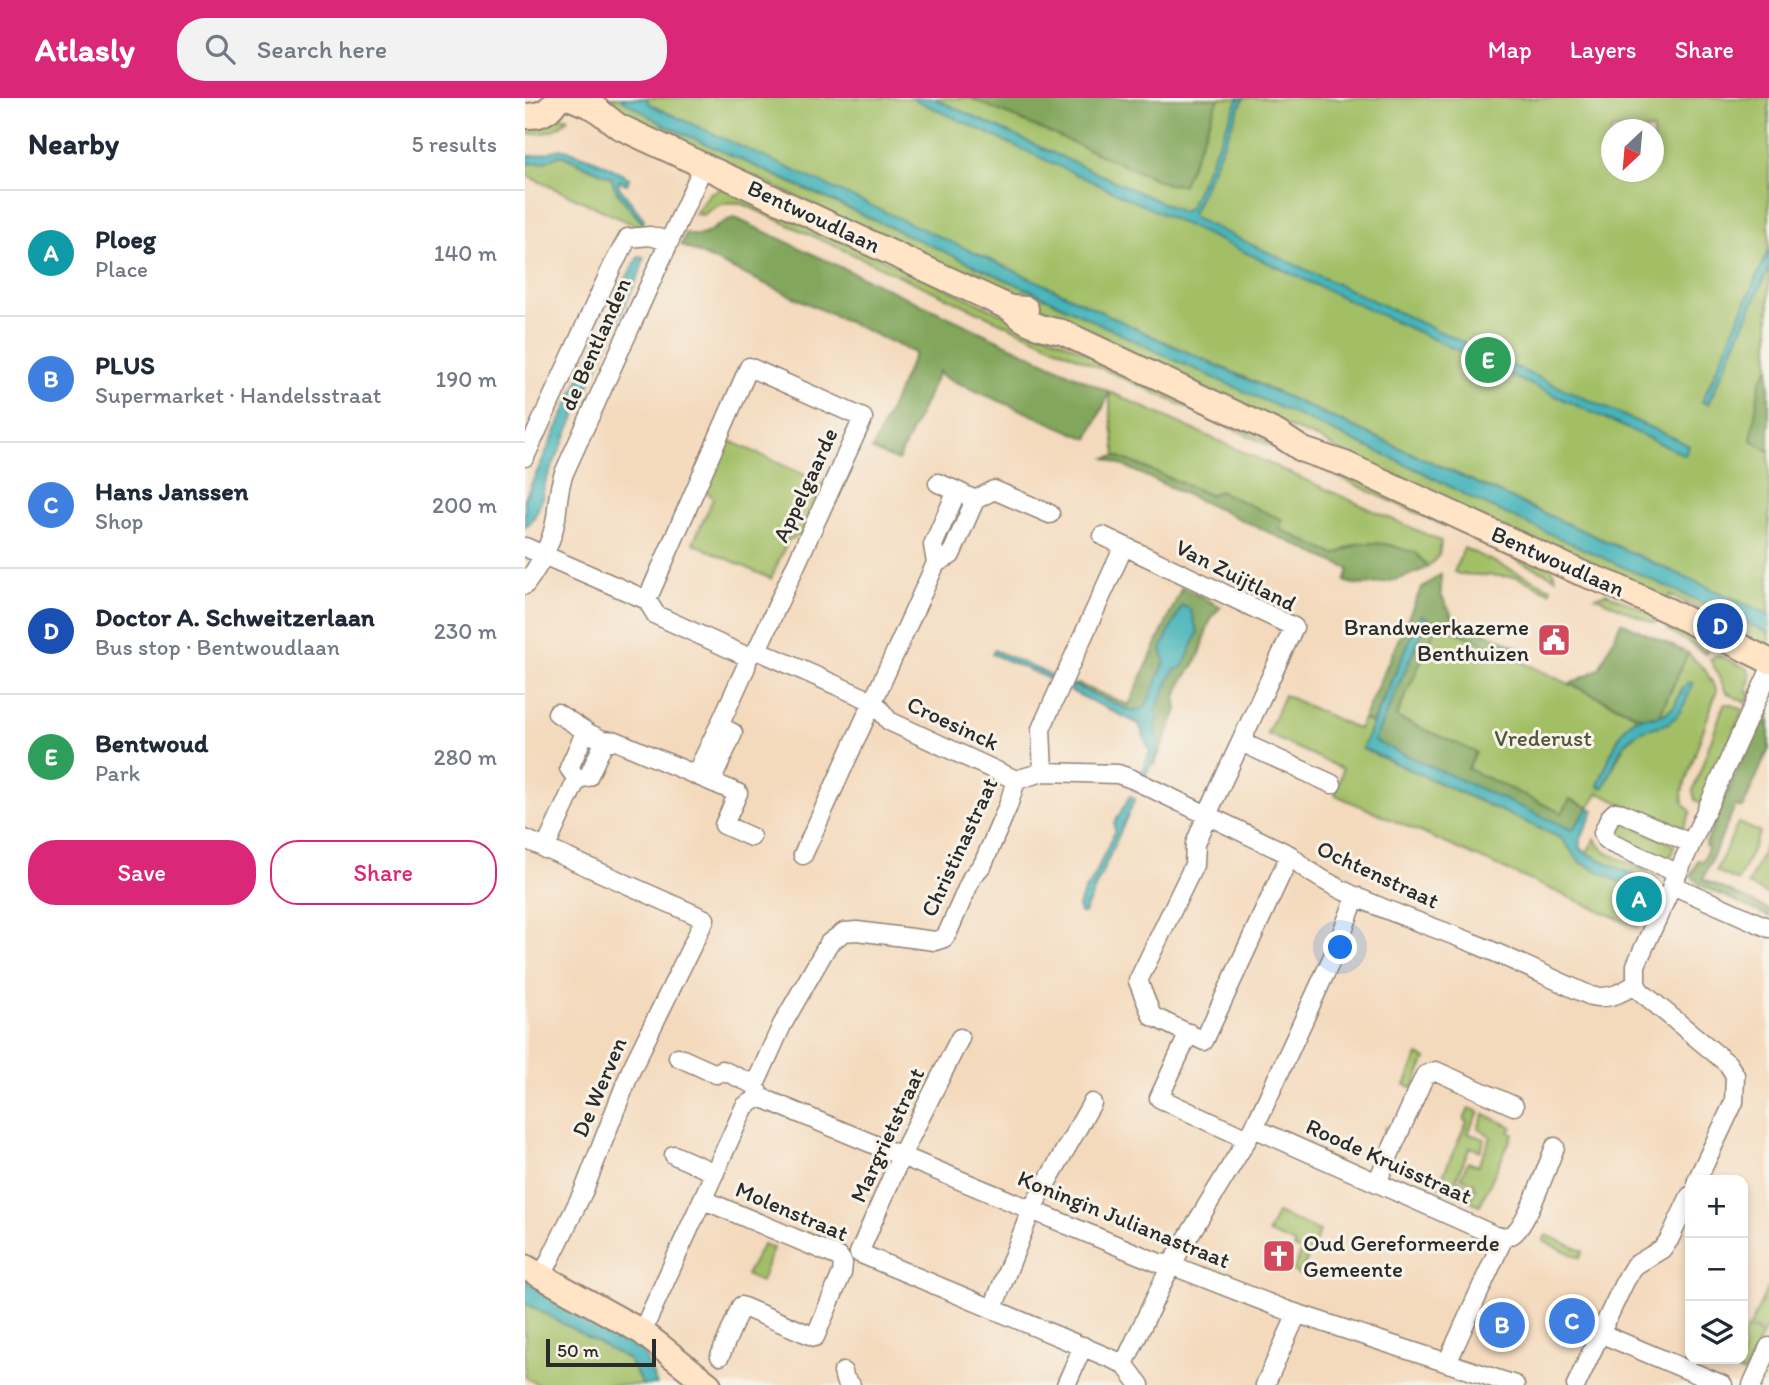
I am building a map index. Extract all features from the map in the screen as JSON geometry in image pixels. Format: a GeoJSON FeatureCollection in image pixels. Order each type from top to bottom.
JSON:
{"type":"FeatureCollection","features":[{"type":"Feature","properties":{"kind":"main road"},"geometry":{"type":"LineString","coordinates":[[525,117],[541,115],[561,101]]}},
{"type":"Feature","properties":{"kind":"main road","name":"Bentwoudlaan"},"geometry":{"type":"LineString","coordinates":[[561,101],[589,122],[618,126],[1010,307],[1026,309],[1043,316],[1062,332],[1277,433],[1303,450],[1345,464],[1581,573],[1613,585],[1769,661]]}},
{"type":"Feature","properties":{"kind":"main road"},"geometry":{"type":"LineString","coordinates":[[534,1272],[642,1332],[709,1385]]}},
{"type":"Feature","properties":{"kind":"street","name":"de Bentlanden"},"geometry":{"type":"LineString","coordinates":[[525,585],[545,554],[553,532],[560,483],[704,164]]}},
{"type":"Feature","properties":{"kind":"street","name":"de Bentlanden"},"geometry":{"type":"LineString","coordinates":[[525,457],[628,238],[650,236],[668,241]]}},
{"type":"Feature","properties":{"kind":"street","name":"Appelgaarde"},"geometry":{"type":"LineString","coordinates":[[647,600],[750,367],[863,418],[752,653]]}},
{"type":"Feature","properties":{"kind":"street"},"geometry":{"type":"LineString","coordinates":[[938,483],[975,500]]}},
{"type":"Feature","properties":{"kind":"street"},"geometry":{"type":"LineString","coordinates":[[957,491],[933,545],[936,563],[951,555],[975,500],[994,490],[1050,514]]}},
{"type":"Feature","properties":{"kind":"street","name":"Van Zuijtland"},"geometry":{"type":"LineString","coordinates":[[1103,536],[1294,627],[1207,815],[1195,844],[1194,865],[1138,981],[1152,1016],[1196,1037]]}},
{"type":"Feature","properties":{"kind":"street"},"geometry":{"type":"LineString","coordinates":[[1043,772],[1041,729],[1124,545]]}},
{"type":"Feature","properties":{"kind":"street","name":"Croesinck"},"geometry":{"type":"LineString","coordinates":[[525,547],[647,600],[656,615],[874,702],[889,721],[1016,780]]}},
{"type":"Feature","properties":{"kind":"street","name":"Croesinck"},"geometry":{"type":"LineString","coordinates":[[803,855],[936,563]]}},
{"type":"Feature","properties":{"kind":"street"},"geometry":{"type":"LineString","coordinates":[[704,777],[733,733],[719,726],[752,653]]}},
{"type":"Feature","properties":{"kind":"street"},"geometry":{"type":"LineString","coordinates":[[1699,1175],[1734,1102],[1735,1075],[1728,1064],[1646,997],[1636,984],[1636,965],[1769,672]]}},
{"type":"Feature","properties":{"kind":"street"},"geometry":{"type":"LineString","coordinates":[[557,712],[596,737],[616,741],[738,793],[724,825],[751,836]]}},
{"type":"Feature","properties":{"kind":"street"},"geometry":{"type":"LineString","coordinates":[[525,839],[545,849],[577,779],[588,777],[602,747],[596,737]]}},
{"type":"Feature","properties":{"kind":"street"},"geometry":{"type":"LineString","coordinates":[[1241,742],[1332,784]]}},
{"type":"Feature","properties":{"kind":"street","name":"Christinastraat"},"geometry":{"type":"LineString","coordinates":[[642,1332],[745,1106],[757,1091],[782,1025],[814,967],[835,936],[857,931],[935,941],[944,937],[949,932],[972,877],[983,864],[1016,780],[1043,772],[1118,774],[1290,855]]}},
{"type":"Feature","properties":{"kind":"street"},"geometry":{"type":"LineString","coordinates":[[1690,843],[1615,812],[1609,817],[1603,833],[1613,845],[1769,928]]}},
{"type":"Feature","properties":{"kind":"street","name":"De Werven"},"geometry":{"type":"LineString","coordinates":[[534,1272],[584,1190],[631,1070],[705,919],[545,849]]}},
{"type":"Feature","properties":{"kind":"street","name":"Ochtenstraat"},"geometry":{"type":"LineString","coordinates":[[1250,1134],[1159,1098],[1196,1037],[1290,855],[1303,869],[1356,896],[1481,946],[1591,996],[1604,998],[1618,995],[1636,984]]}},
{"type":"Feature","properties":{"kind":"street"},"geometry":{"type":"LineString","coordinates":[[1124,1364],[1171,1265],[1250,1134],[1334,954],[1356,896]]}},
{"type":"Feature","properties":{"kind":"street","name":"Margrietstraat"},"geometry":{"type":"LineString","coordinates":[[859,1253],[902,1154],[960,1038]]}},
{"type":"Feature","properties":{"kind":"street"},"geometry":{"type":"LineString","coordinates":[[678,1057],[716,1074],[722,1070],[757,1091]]}},
{"type":"Feature","properties":{"kind":"street"},"geometry":{"type":"LineString","coordinates":[[1377,1182],[1426,1075],[1436,1071],[1514,1106]]}},
{"type":"Feature","properties":{"kind":"street","name":"Koningin Julianastraat"},"geometry":{"type":"LineString","coordinates":[[757,1091],[1159,1263],[1171,1265],[1297,1314],[1515,1385]]}},
{"type":"Feature","properties":{"kind":"street"},"geometry":{"type":"LineString","coordinates":[[993,1308],[1032,1208],[1092,1103]]}},
{"type":"Feature","properties":{"kind":"street","name":"Roode Kruisstraat"},"geometry":{"type":"LineString","coordinates":[[1250,1134],[1377,1182],[1496,1236],[1504,1237]]}},
{"type":"Feature","properties":{"kind":"street"},"geometry":{"type":"LineString","coordinates":[[1447,1363],[1504,1237],[1514,1234],[1525,1219],[1555,1147]]}},
{"type":"Feature","properties":{"kind":"street"},"geometry":{"type":"LineString","coordinates":[[674,1155],[715,1173]]}},
{"type":"Feature","properties":{"kind":"street","name":"Molenstraat"},"geometry":{"type":"LineString","coordinates":[[704,1200],[839,1257],[843,1263],[859,1253]]}},
{"type":"Feature","properties":{"kind":"street"},"geometry":{"type":"LineString","coordinates":[[1577,1385],[1629,1273],[1634,1266],[1662,1250],[1673,1236],[1685,1208]]}},
{"type":"Feature","properties":{"kind":"street"},"geometry":{"type":"LineString","coordinates":[[859,1253],[1124,1364],[1140,1385]]}},
{"type":"Feature","properties":{"kind":"street"},"geometry":{"type":"LineString","coordinates":[[720,1356],[744,1298],[815,1337],[842,1273],[843,1263]]}},
{"type":"Feature","properties":{"kind":"street"},"geometry":{"type":"LineString","coordinates":[[1265,1385],[1297,1314]]}},
{"type":"Feature","properties":{"kind":"street"},"geometry":{"type":"LineString","coordinates":[[1602,1334],[1723,1385]]}},
{"type":"Feature","properties":{"kind":"street"},"geometry":{"type":"LineString","coordinates":[[1066,1385],[1083,1346]]}},
{"type":"Feature","properties":{"kind":"street"},"geometry":{"type":"LineString","coordinates":[[1752,1385],[1769,1347]]}},
{"type":"Feature","properties":{"kind":"green space"},"geometry":{"type":"Polygon","coordinates":[[[593,98],[1769,98],[1769,615],[1215,364],[729,154],[1000,276],[1769,633],[1769,653],[1709,619],[1697,608],[1670,595],[1665,605],[1343,453],[1322,440],[1281,424],[636,121],[593,98]]]}},
{"type":"Feature","properties":{"kind":"green space"},"geometry":{"type":"Polygon","coordinates":[[[970,98],[1219,98],[1183,185],[1167,184],[970,98]]]}},
{"type":"Feature","properties":{"kind":"green space"},"geometry":{"type":"Polygon","coordinates":[[[552,117],[568,118],[554,130],[525,134],[528,127],[552,117]]]}},
{"type":"Feature","properties":{"kind":"green space"},"geometry":{"type":"Polygon","coordinates":[[[560,155],[611,177],[616,189],[643,224],[643,229],[525,175],[525,164],[544,162],[560,155]]]}},
{"type":"Feature","properties":{"kind":"green space"},"geometry":{"type":"Polygon","coordinates":[[[724,187],[1185,397],[1194,408],[1443,517],[1445,526],[743,204],[726,203],[703,215],[695,214],[710,193],[724,187]]]}},
{"type":"Feature","properties":{"kind":"green space"},"geometry":{"type":"Polygon","coordinates":[[[735,218],[1110,392],[1088,439],[941,376],[939,371],[898,461],[872,450],[915,353],[681,245],[686,233],[700,235],[735,218]]]}},
{"type":"Feature","properties":{"kind":"green space"},"geometry":{"type":"Polygon","coordinates":[[[1769,367],[1769,451],[1751,440],[1760,382],[1769,367]]]}},
{"type":"Feature","properties":{"kind":"green space"},"geometry":{"type":"Polygon","coordinates":[[[1110,392],[1441,541],[1439,555],[1428,567],[1416,553],[1386,544],[1361,543],[1335,555],[1279,529],[1282,520],[1255,508],[1210,496],[1116,456],[1110,392]]]}},
{"type":"Feature","properties":{"kind":"green space"},"geometry":{"type":"Polygon","coordinates":[[[728,440],[824,484],[805,533],[788,540],[771,579],[693,543],[713,499],[703,491],[728,440]]]}},
{"type":"Feature","properties":{"kind":"green space"},"geometry":{"type":"Polygon","coordinates":[[[1117,456],[1210,495],[1219,491],[1283,520],[1279,529],[1335,555],[1361,543],[1386,544],[1416,553],[1428,567],[1387,582],[1353,584],[1345,581],[1349,569],[1106,458],[1117,456]]]}},
{"type":"Feature","properties":{"kind":"green space"},"geometry":{"type":"Polygon","coordinates":[[[1479,534],[1552,568],[1556,578],[1473,540],[1479,534]]]}},
{"type":"Feature","properties":{"kind":"green space"},"geometry":{"type":"Polygon","coordinates":[[[1464,548],[1551,588],[1550,592],[1517,577],[1454,572],[1464,548]]]}},
{"type":"Feature","properties":{"kind":"green space"},"geometry":{"type":"Polygon","coordinates":[[[1441,574],[1441,595],[1453,617],[1521,649],[1517,659],[1438,623],[1396,717],[1476,752],[1468,769],[1562,813],[1570,799],[1589,808],[1572,830],[1373,741],[1428,619],[1421,616],[1372,723],[1363,719],[1421,589],[1441,574]]]}},
{"type":"Feature","properties":{"kind":"green space"},"geometry":{"type":"Polygon","coordinates":[[[1182,587],[1221,607],[1210,622],[1198,659],[1177,693],[1177,710],[1154,766],[1159,743],[1155,731],[1158,716],[1156,709],[1174,670],[1182,606],[1161,649],[1165,662],[1145,708],[1134,712],[1072,685],[1078,684],[1129,705],[1182,587]]]}},
{"type":"Feature","properties":{"kind":"green space"},"geometry":{"type":"Polygon","coordinates":[[[1606,593],[1660,617],[1657,622],[1651,622],[1596,597],[1606,593]]]}},
{"type":"Feature","properties":{"kind":"green space"},"geometry":{"type":"Polygon","coordinates":[[[1673,618],[1704,637],[1703,642],[1710,645],[1705,654],[1668,630],[1673,618]]]}},
{"type":"Feature","properties":{"kind":"green space"},"geometry":{"type":"Polygon","coordinates":[[[1621,622],[1688,653],[1659,716],[1643,718],[1570,684],[1599,669],[1621,622]]]}},
{"type":"Feature","properties":{"kind":"green space","name":"Vrederust"},"geometry":{"type":"Polygon","coordinates":[[[1438,623],[1636,715],[1601,788],[1604,787],[1624,745],[1641,730],[1669,723],[1682,687],[1674,707],[1659,716],[1688,653],[1705,670],[1717,690],[1682,792],[1683,802],[1691,812],[1681,832],[1599,793],[1589,808],[1570,799],[1563,814],[1468,769],[1475,753],[1396,717],[1438,623]]]}},
{"type":"Feature","properties":{"kind":"green space"},"geometry":{"type":"Polygon","coordinates":[[[1717,655],[1748,669],[1750,677],[1747,691],[1751,693],[1746,703],[1726,692],[1710,659],[1717,655]]]}},
{"type":"Feature","properties":{"kind":"green space"},"geometry":{"type":"Polygon","coordinates":[[[1284,695],[1358,729],[1363,719],[1372,723],[1363,749],[1561,838],[1580,862],[1640,892],[1642,879],[1586,853],[1595,839],[1605,852],[1655,875],[1659,883],[1647,909],[1638,905],[1632,917],[1640,922],[1637,927],[1335,795],[1343,769],[1267,734],[1284,695]]]}},
{"type":"Feature","properties":{"kind":"green space"},"geometry":{"type":"Polygon","coordinates":[[[1769,698],[1769,748],[1743,808],[1735,806],[1703,879],[1769,910],[1769,917],[1700,885],[1691,875],[1698,860],[1703,861],[1708,847],[1705,845],[1769,698]]]}},
{"type":"Feature","properties":{"kind":"green space"},"geometry":{"type":"Polygon","coordinates":[[[1724,704],[1731,704],[1743,710],[1704,804],[1695,800],[1693,791],[1724,704]]]}},
{"type":"Feature","properties":{"kind":"green space"},"geometry":{"type":"Polygon","coordinates":[[[1624,822],[1674,845],[1669,863],[1613,837],[1612,829],[1617,823],[1624,822]]]}},
{"type":"Feature","properties":{"kind":"green space"},"geometry":{"type":"Polygon","coordinates":[[[1738,823],[1760,832],[1738,881],[1716,871],[1738,823]]]}},
{"type":"Feature","properties":{"kind":"green space"},"geometry":{"type":"Polygon","coordinates":[[[1769,838],[1769,895],[1748,885],[1769,838]]]}},
{"type":"Feature","properties":{"kind":"green space"},"geometry":{"type":"Polygon","coordinates":[[[1418,1055],[1426,1059],[1413,1088],[1405,1085],[1418,1055]]]}},
{"type":"Feature","properties":{"kind":"green space"},"geometry":{"type":"Polygon","coordinates":[[[1469,1108],[1479,1112],[1467,1133],[1485,1139],[1480,1151],[1470,1147],[1456,1179],[1470,1189],[1466,1199],[1438,1186],[1467,1122],[1464,1120],[1469,1108]]]}},
{"type":"Feature","properties":{"kind":"green space"},"geometry":{"type":"Polygon","coordinates":[[[1484,1114],[1512,1127],[1509,1132],[1513,1134],[1480,1205],[1470,1201],[1476,1188],[1473,1187],[1474,1183],[1461,1177],[1468,1162],[1478,1166],[1491,1137],[1478,1128],[1484,1114]]]}},
{"type":"Feature","properties":{"kind":"green space"},"geometry":{"type":"Polygon","coordinates":[[[1386,1127],[1394,1130],[1378,1165],[1369,1170],[1376,1151],[1381,1153],[1384,1147],[1378,1144],[1386,1127]]]}},
{"type":"Feature","properties":{"kind":"green space"},"geometry":{"type":"Polygon","coordinates":[[[1277,1213],[1320,1231],[1300,1275],[1293,1271],[1301,1251],[1294,1248],[1295,1244],[1268,1233],[1277,1213]]]}},
{"type":"Feature","properties":{"kind":"green space"},"geometry":{"type":"Polygon","coordinates":[[[1546,1235],[1583,1251],[1580,1258],[1543,1241],[1546,1235]]]}},
{"type":"Feature","properties":{"kind":"green space"},"geometry":{"type":"Polygon","coordinates":[[[763,1244],[773,1248],[761,1282],[746,1275],[763,1244]]]}},
{"type":"Feature","properties":{"kind":"green space"},"geometry":{"type":"Polygon","coordinates":[[[1767,1289],[1769,1322],[1764,1333],[1750,1326],[1767,1289]]]}},
{"type":"Feature","properties":{"kind":"green space"},"geometry":{"type":"Polygon","coordinates":[[[525,1303],[628,1359],[643,1385],[539,1385],[525,1377],[525,1303]]]}},
{"type":"Feature","properties":{"kind":"green space"},"geometry":{"type":"Polygon","coordinates":[[[1748,1328],[1762,1335],[1745,1372],[1730,1368],[1732,1364],[1748,1364],[1748,1328]]]}},
{"type":"Feature","properties":{"kind":"water"},"geometry":{"type":"Polygon","coordinates":[[[620,98],[646,98],[659,109],[1158,339],[1769,615],[1769,633],[1475,500],[1420,471],[1168,357],[1038,294],[664,125],[620,98]]]}},
{"type":"Feature","properties":{"kind":"water"},"geometry":{"type":"Polygon","coordinates":[[[911,98],[933,98],[1182,212],[1189,208],[1239,98],[1244,98],[1192,214],[1194,218],[1493,356],[1489,365],[911,98]]]}},
{"type":"Feature","properties":{"kind":"water"},"geometry":{"type":"Polygon","coordinates":[[[565,149],[604,164],[629,178],[627,184],[619,181],[619,187],[644,219],[643,224],[617,192],[611,177],[562,155],[544,162],[525,164],[525,156],[565,149]]]}},
{"type":"Feature","properties":{"kind":"water"},"geometry":{"type":"Polygon","coordinates":[[[1769,249],[1769,268],[1708,404],[1702,402],[1769,249]]]}},
{"type":"Feature","properties":{"kind":"water"},"geometry":{"type":"Polygon","coordinates":[[[639,256],[644,258],[639,275],[544,485],[538,508],[525,527],[525,498],[624,282],[639,256]]]}},
{"type":"Feature","properties":{"kind":"water"},"geometry":{"type":"Polygon","coordinates":[[[1508,364],[1678,440],[1689,446],[1685,455],[1505,373],[1504,369],[1508,364]]]}},
{"type":"Feature","properties":{"kind":"water"},"geometry":{"type":"Polygon","coordinates":[[[1182,606],[1190,609],[1198,633],[1183,667],[1174,670],[1156,709],[1158,716],[1155,731],[1159,742],[1146,775],[1142,773],[1150,751],[1139,724],[1069,690],[1072,685],[1134,712],[1145,708],[1165,662],[1161,649],[1182,606]]]}},
{"type":"Feature","properties":{"kind":"water"},"geometry":{"type":"Polygon","coordinates":[[[1421,615],[1428,618],[1374,741],[1572,830],[1589,808],[1594,810],[1580,841],[1580,847],[1586,853],[1642,879],[1645,883],[1644,890],[1640,892],[1580,862],[1561,838],[1362,748],[1421,615]]]}},
{"type":"Feature","properties":{"kind":"water"},"geometry":{"type":"Polygon","coordinates":[[[994,650],[1055,677],[1054,681],[992,654],[994,650]]]}},
{"type":"Feature","properties":{"kind":"water"},"geometry":{"type":"Polygon","coordinates":[[[1690,682],[1693,683],[1678,715],[1667,723],[1634,735],[1626,742],[1604,787],[1601,788],[1598,785],[1624,729],[1636,719],[1668,712],[1690,682]]]}},
{"type":"Feature","properties":{"kind":"water"},"geometry":{"type":"Polygon","coordinates":[[[1130,796],[1135,799],[1084,913],[1080,913],[1078,906],[1115,831],[1114,824],[1130,796]]]}},
{"type":"Feature","properties":{"kind":"water"},"geometry":{"type":"Polygon","coordinates":[[[525,1280],[635,1341],[640,1345],[657,1385],[643,1385],[628,1359],[525,1303],[525,1280]]]}},
{"type":"Feature","properties":{"kind":"place","name":"Bentwoud"},"geometry":{"type":"Point","coordinates":[1488,360]}},
{"type":"Feature","properties":{"kind":"place","name":"Doctor A. Schweitzerlaan"},"geometry":{"type":"Point","coordinates":[1720,626]}},
{"type":"Feature","properties":{"kind":"place","name":"Brandweerkazerne Benthuizen"},"geometry":{"type":"Point","coordinates":[1554,640]}},
{"type":"Feature","properties":{"kind":"place","name":"Ploeg"},"geometry":{"type":"Point","coordinates":[1639,899]}},
{"type":"Feature","properties":{"kind":"place","name":"Oud Gereformeerde Gemeente"},"geometry":{"type":"Point","coordinates":[1279,1256]}},
{"type":"Feature","properties":{"kind":"place","name":"Hans Janssen"},"geometry":{"type":"Point","coordinates":[1572,1321]}},
{"type":"Feature","properties":{"kind":"place","name":"PLUS"},"geometry":{"type":"Point","coordinates":[1502,1325]}}]}
